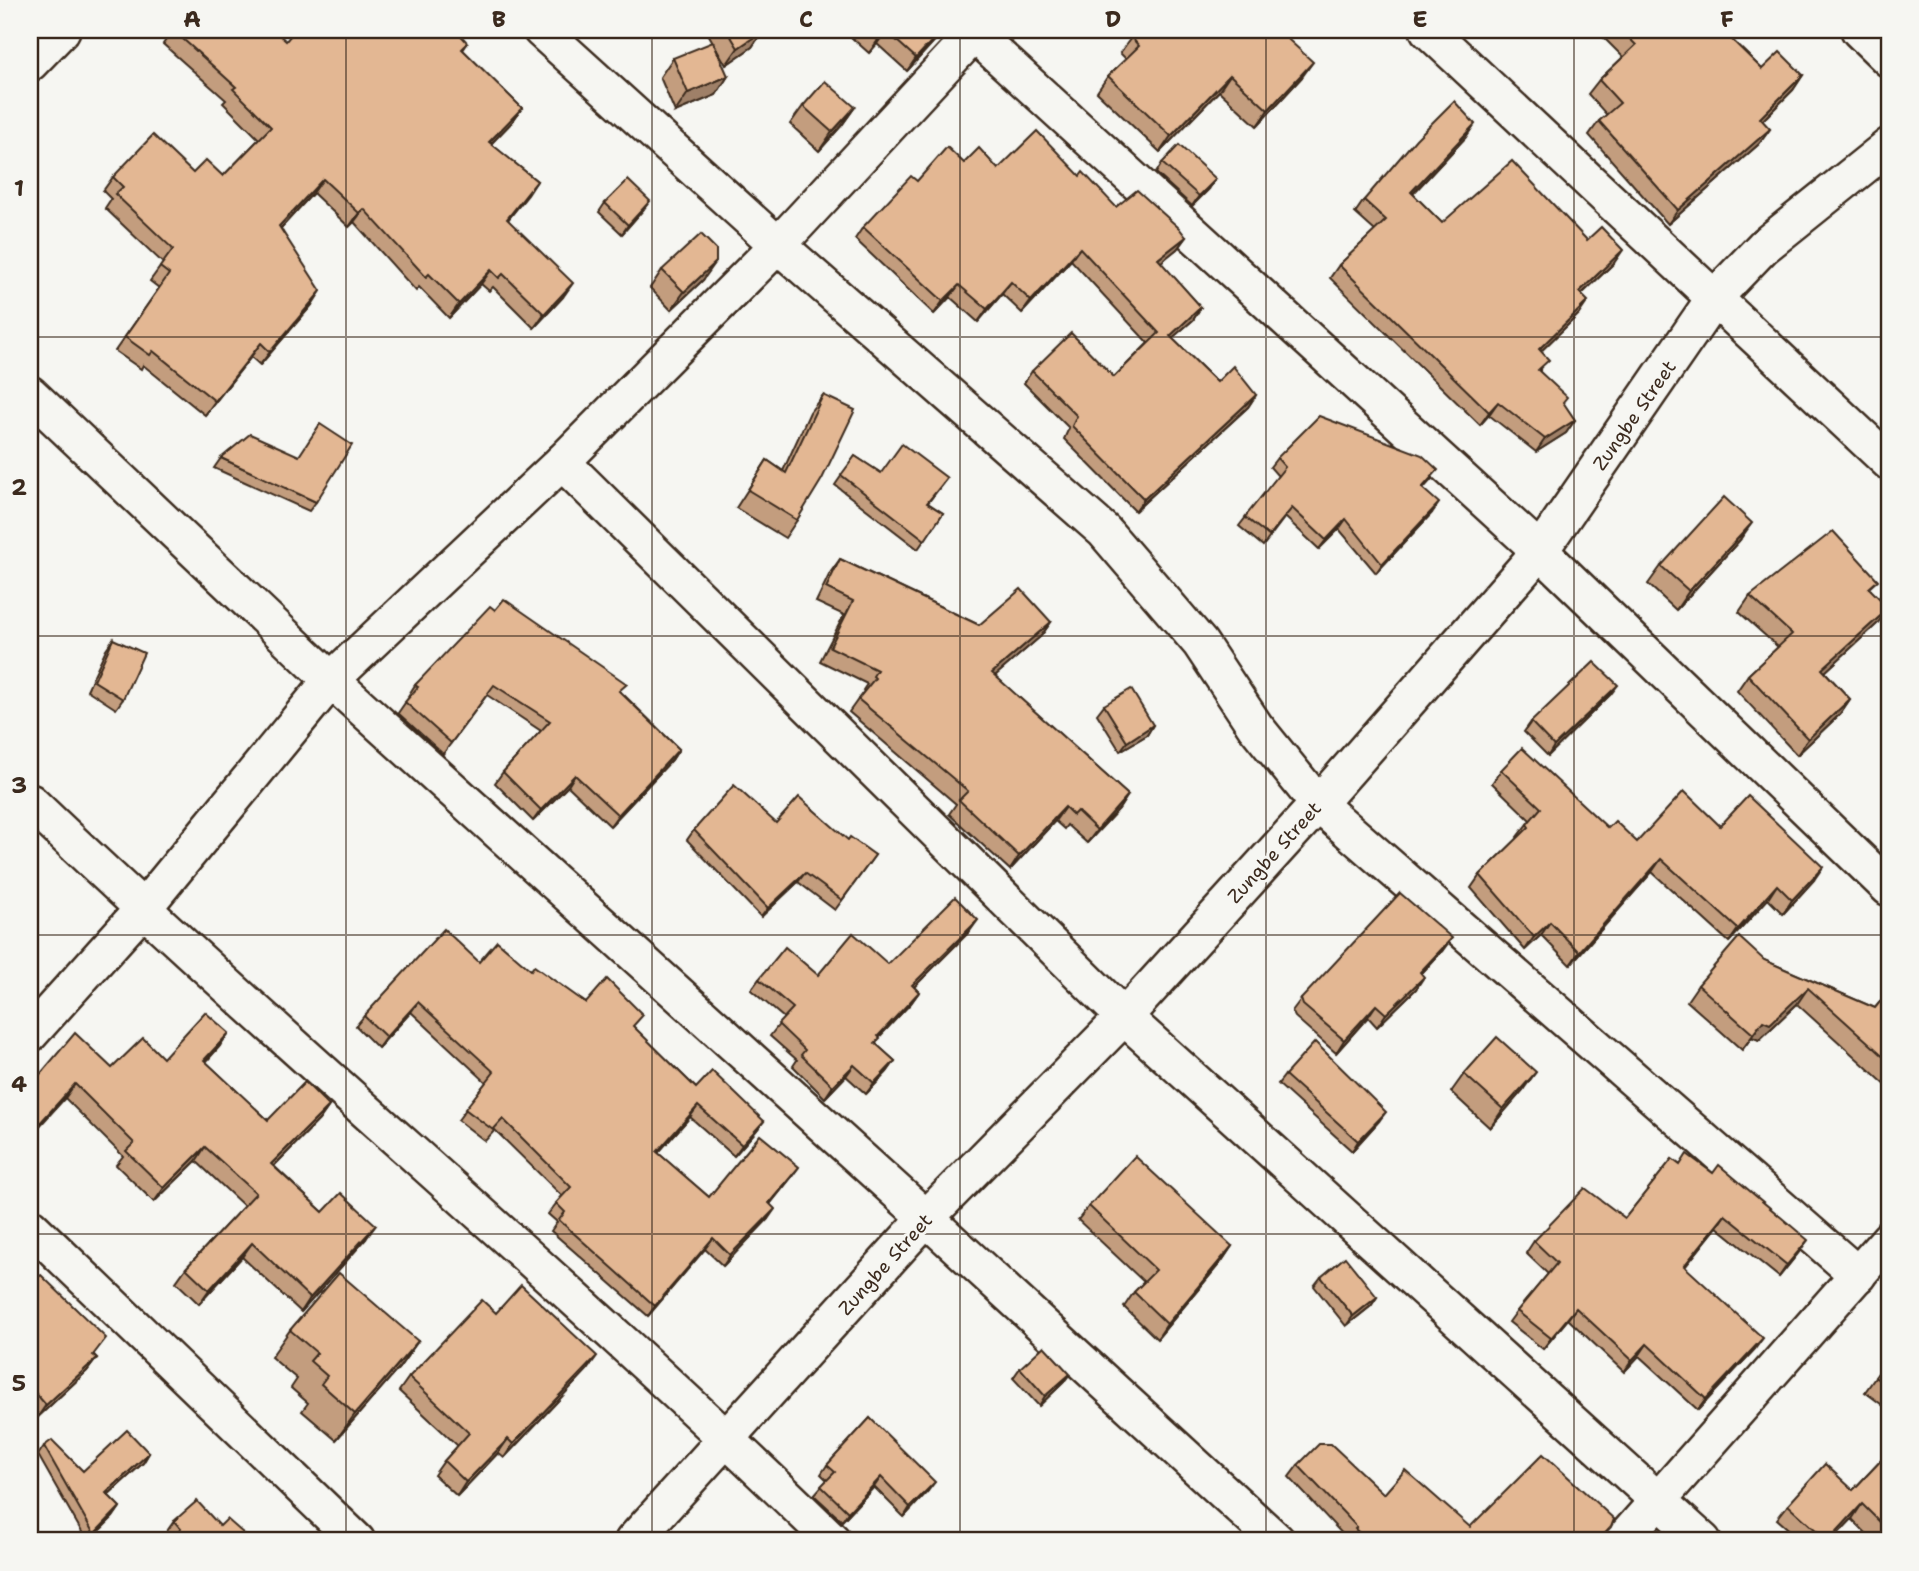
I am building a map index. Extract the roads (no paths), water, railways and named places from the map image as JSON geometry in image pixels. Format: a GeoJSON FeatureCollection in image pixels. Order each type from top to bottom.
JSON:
{"type":"FeatureCollection","features":[{"type":"Feature","properties":{"kind":"street"},"geometry":{"type":"LineString","coordinates":[[30,63],[62,30]]}},
{"type":"Feature","properties":{"kind":"street"},"geometry":{"type":"LineString","coordinates":[[541,30],[778,245],[1104,531],[1200,643],[1255,726],[1318,804],[1858,1275]]}},
{"type":"Feature","properties":{"kind":"street"},"geometry":{"type":"LineString","coordinates":[[1428,30],[1889,462]]}},
{"type":"Feature","properties":{"kind":"street"},"geometry":{"type":"LineString","coordinates":[[1858,30],[1889,59]]}},
{"type":"Feature","properties":{"kind":"street"},"geometry":{"type":"LineString","coordinates":[[30,1034],[142,910],[331,680],[562,462],[778,245],[974,31],[1540,551],[1889,888]]}},
{"type":"Feature","properties":{"kind":"street","name":"Zungbe Street"},"geometry":{"type":"LineString","coordinates":[[633,1541],[926,1219],[1124,1017],[1318,804],[1540,551],[1715,298],[1763,247],[1889,146]]}},
{"type":"Feature","properties":{"kind":"street"},"geometry":{"type":"LineString","coordinates":[[30,394],[331,680],[1277,1541]]}},
{"type":"Feature","properties":{"kind":"street"},"geometry":{"type":"LineString","coordinates":[[562,462],[1124,1017],[1703,1541]]}},
{"type":"Feature","properties":{"kind":"street"},"geometry":{"type":"LineString","coordinates":[[30,802],[142,910],[728,1439],[833,1541]]}},
{"type":"Feature","properties":{"kind":"street"},"geometry":{"type":"LineString","coordinates":[[30,1226],[357,1541]]}},
{"type":"Feature","properties":{"kind":"street"},"geometry":{"type":"LineString","coordinates":[[1622,1541],[1889,1239]]}}]}
